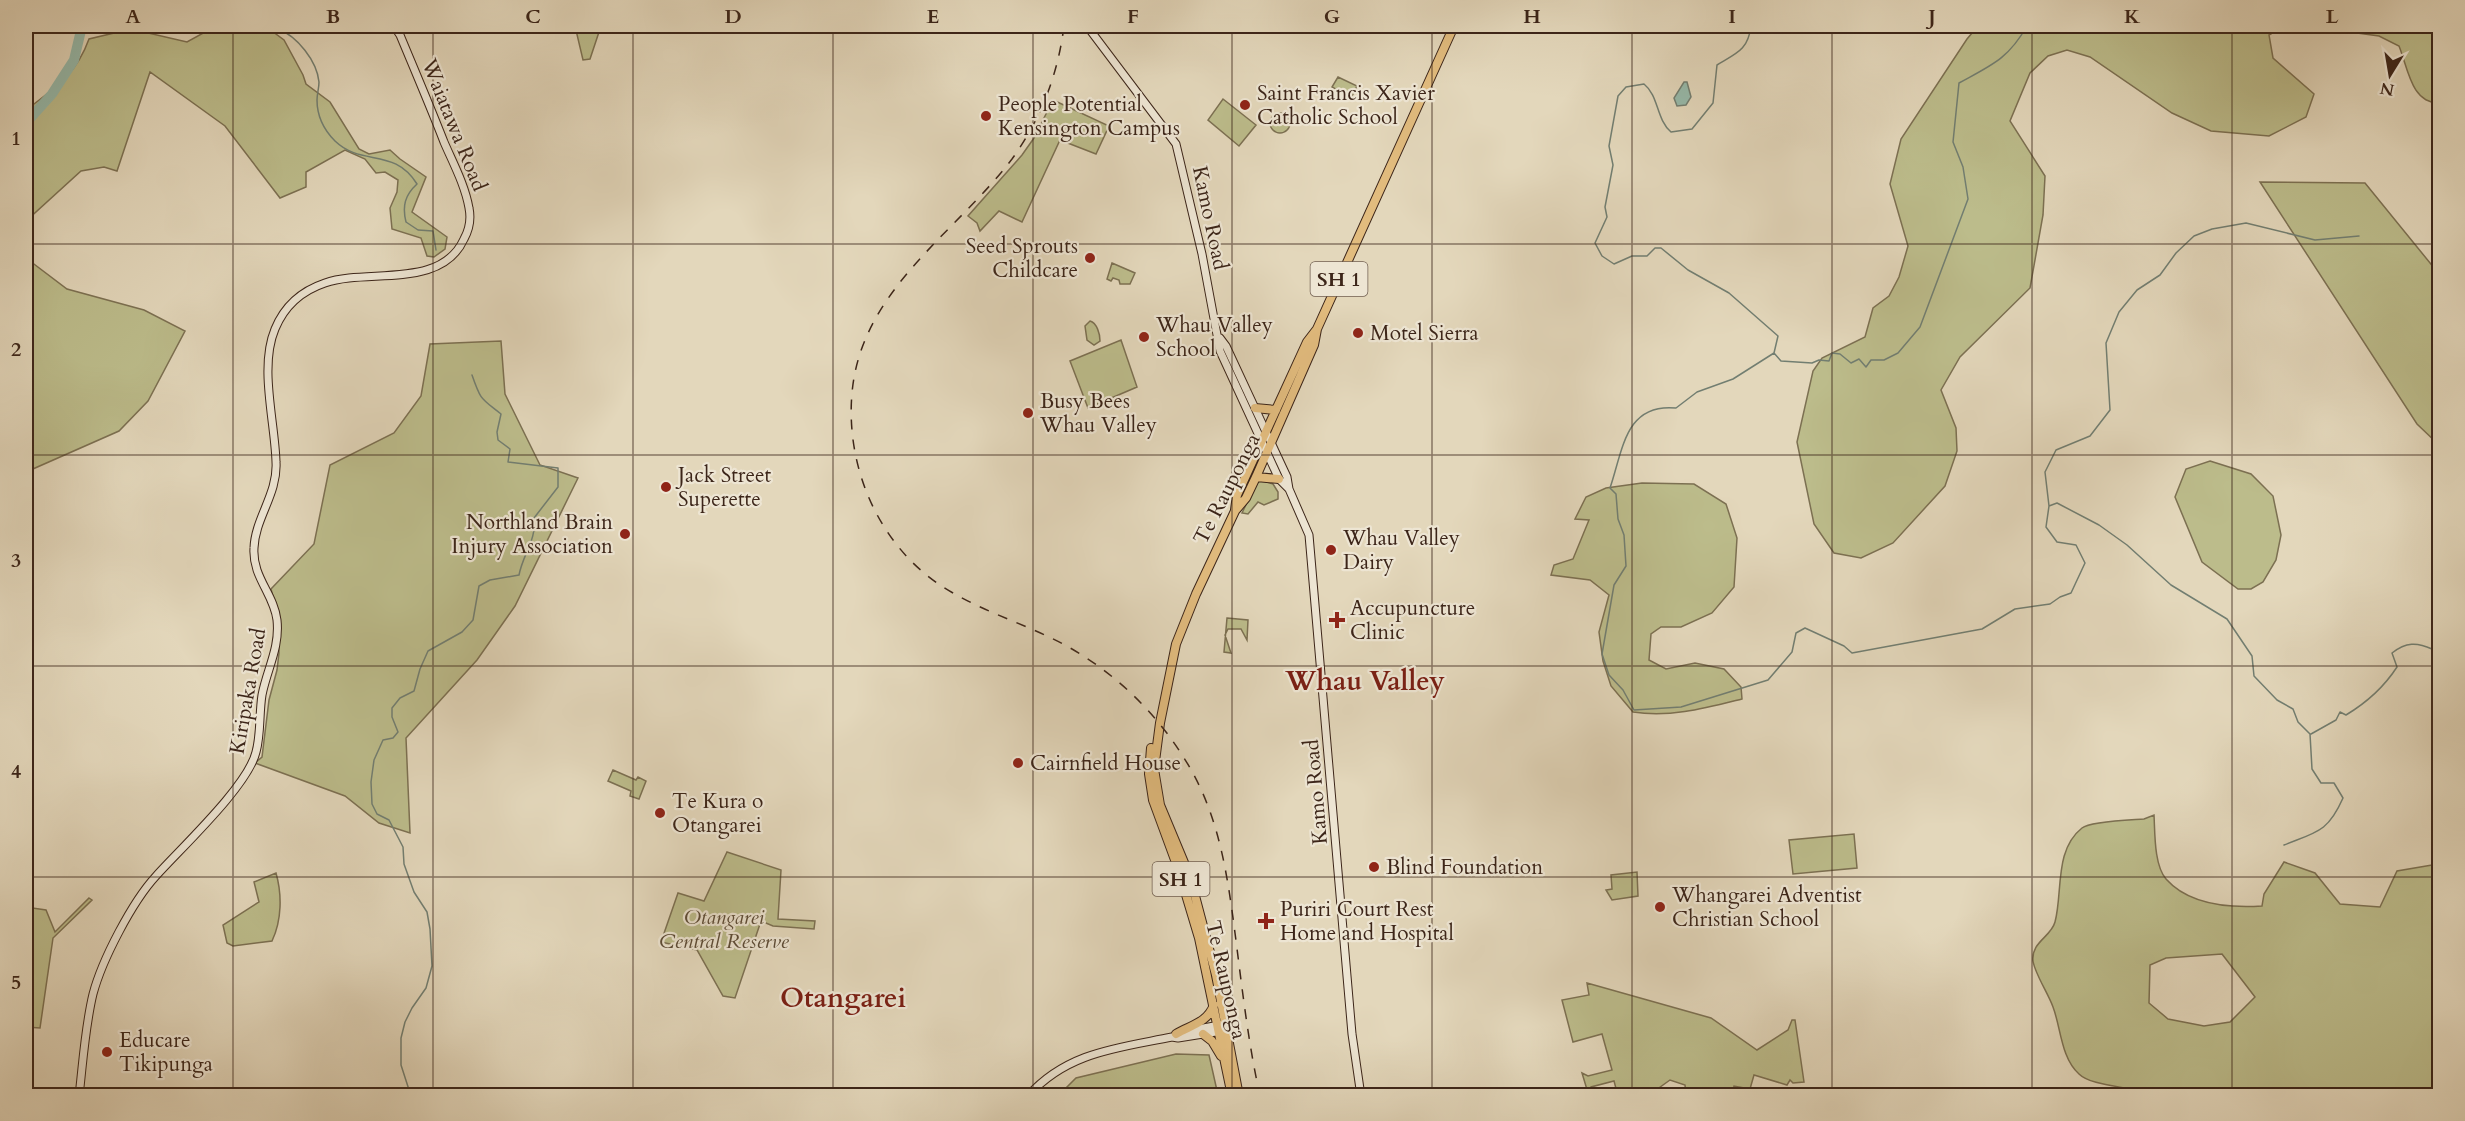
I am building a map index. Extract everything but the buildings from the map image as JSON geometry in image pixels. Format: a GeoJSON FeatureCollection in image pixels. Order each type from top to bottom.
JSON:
{"type":"FeatureCollection","features":[{"type":"Feature","properties":{"kind":"highway","name":"SH 1"},"geometry":{"type":"LineString","coordinates":[[1235,511],[1237,495],[1307,342],[1317,330],[1454,26]]}},
{"type":"Feature","properties":{"kind":"highway","name":"Te Rauponga"},"geometry":{"type":"LineString","coordinates":[[1232,1095],[1226,1065],[1216,975],[1190,877],[1160,805],[1156,788],[1155,752],[1171,665],[1181,629],[1235,511],[1246,498],[1256,477],[1314,345],[1317,330]]}},
{"type":"Feature","properties":{"kind":"highway"},"geometry":{"type":"LineString","coordinates":[[1256,408],[1276,410]]}},
{"type":"Feature","properties":{"kind":"highway"},"geometry":{"type":"LineString","coordinates":[[1256,477],[1279,479]]}},
{"type":"Feature","properties":{"kind":"highway","name":"Te Rauponga"},"geometry":{"type":"LineString","coordinates":[[1171,665],[1166,676],[1150,753],[1151,788],[1157,813],[1178,868],[1200,938],[1214,1005],[1239,1095]]}},
{"type":"Feature","properties":{"kind":"highway"},"geometry":{"type":"LineString","coordinates":[[1174,1035],[1203,1021],[1211,1013],[1214,1005]]}},
{"type":"Feature","properties":{"kind":"highway"},"geometry":{"type":"LineString","coordinates":[[1203,1034],[1212,1041],[1226,1065]]}},
{"type":"Feature","properties":{"kind":"main road","name":"Waiatawa Road"},"geometry":{"type":"LineString","coordinates":[[393,26],[400,35],[444,139],[470,209],[467,233],[456,253],[430,270],[405,273]]}},
{"type":"Feature","properties":{"kind":"main road","name":"Kamo Road"},"geometry":{"type":"LineString","coordinates":[[1087,26],[1176,144],[1220,338],[1220,351],[1279,479],[1289,489]]}},
{"type":"Feature","properties":{"kind":"main road","name":"Kiripaka Road"},"geometry":{"type":"LineString","coordinates":[[79,1095],[94,993],[110,952],[129,915],[157,875],[245,777],[255,756],[261,700],[278,635],[276,612],[256,571],[254,549],[258,528],[271,496],[276,474],[268,361],[275,329],[291,302],[318,286],[347,278],[405,273]]}},
{"type":"Feature","properties":{"kind":"main road","name":"Kamo Road"},"geometry":{"type":"LineString","coordinates":[[1220,338],[1256,408],[1287,477],[1289,489],[1306,526],[1311,552],[1352,1034],[1361,1095]]}},
{"type":"Feature","properties":{"kind":"main road"},"geometry":{"type":"LineString","coordinates":[[1174,1035],[1178,1038],[1222,1028]]}},
{"type":"Feature","properties":{"kind":"main road"},"geometry":{"type":"LineString","coordinates":[[1028,1095],[1046,1078],[1070,1062],[1174,1035],[1222,1028]]}},
{"type":"Feature","properties":{"kind":"green space"},"geometry":{"type":"Polygon","coordinates":[[[216,26],[265,26],[284,40],[306,84],[330,102],[359,149],[369,154],[390,150],[426,177],[412,212],[447,237],[445,249],[434,257],[427,256],[421,238],[392,229],[390,208],[397,192],[398,180],[385,172],[376,173],[365,159],[345,150],[306,172],[306,187],[280,198],[225,126],[150,72],[117,171],[104,167],[81,171],[26,221],[26,110],[71,71],[89,39],[131,29],[187,42],[216,26]]]}},
{"type":"Feature","properties":{"kind":"green space"},"geometry":{"type":"Polygon","coordinates":[[[575,26],[601,26],[590,59],[583,60],[575,26]]]}},
{"type":"Feature","properties":{"kind":"green space"},"geometry":{"type":"Polygon","coordinates":[[[1978,26],[2284,26],[2269,35],[2273,58],[2314,94],[2306,117],[2269,136],[2211,131],[2172,113],[2090,57],[2067,50],[2048,56],[2030,73],[2010,121],[2045,176],[2043,215],[2030,288],[1960,357],[1941,390],[1956,428],[1957,451],[1945,486],[1893,543],[1861,558],[1834,553],[1814,524],[1797,442],[1813,371],[1822,358],[1865,337],[1873,308],[1889,296],[1899,277],[1908,246],[1890,184],[1901,139],[1978,26]]]}},
{"type":"Feature","properties":{"kind":"green space"},"geometry":{"type":"Polygon","coordinates":[[[2306,26],[2439,26],[2439,103],[2422,97],[2416,91],[2399,46],[2379,36],[2306,26]]]}},
{"type":"Feature","properties":{"kind":"green space"},"geometry":{"type":"Polygon","coordinates":[[[1338,77],[1357,86],[1351,98],[1332,87],[1338,77]]]}},
{"type":"Feature","properties":{"kind":"green space"},"geometry":{"type":"Polygon","coordinates":[[[1223,99],[1256,125],[1239,146],[1208,120],[1223,99]]]}},
{"type":"Feature","properties":{"kind":"green space"},"geometry":{"type":"Polygon","coordinates":[[[1053,100],[1109,126],[1096,154],[1060,140],[1022,222],[999,211],[980,231],[977,223],[968,216],[1022,155],[1034,138],[1053,100]]]}},
{"type":"Feature","properties":{"kind":"green space"},"geometry":{"type":"Polygon","coordinates":[[[1280,113],[1287,116],[1290,123],[1287,130],[1280,133],[1273,130],[1270,123],[1273,116],[1280,113]]]}},
{"type":"Feature","properties":{"kind":"green space"},"geometry":{"type":"Polygon","coordinates":[[[2260,182],[2365,183],[2439,274],[2439,445],[2417,424],[2260,182]]]}},
{"type":"Feature","properties":{"kind":"green space"},"geometry":{"type":"Polygon","coordinates":[[[26,258],[67,289],[144,310],[185,331],[148,401],[119,431],[26,472],[26,258]]]}},
{"type":"Feature","properties":{"kind":"green space"},"geometry":{"type":"Polygon","coordinates":[[[1112,263],[1135,273],[1130,284],[1120,284],[1119,280],[1113,278],[1111,281],[1107,279],[1112,263]]]}},
{"type":"Feature","properties":{"kind":"green space"},"geometry":{"type":"Polygon","coordinates":[[[1090,321],[1096,326],[1100,341],[1094,345],[1087,340],[1085,326],[1090,321]]]}},
{"type":"Feature","properties":{"kind":"green space"},"geometry":{"type":"Polygon","coordinates":[[[1121,340],[1137,387],[1088,408],[1070,361],[1121,340]]]}},
{"type":"Feature","properties":{"kind":"green space"},"geometry":{"type":"Polygon","coordinates":[[[501,341],[505,394],[540,465],[578,478],[515,606],[477,660],[406,738],[410,833],[379,823],[345,796],[255,763],[262,757],[269,700],[279,653],[278,616],[271,589],[314,544],[330,465],[394,433],[421,396],[430,344],[501,341]]]}},
{"type":"Feature","properties":{"kind":"green space"},"geometry":{"type":"Polygon","coordinates":[[[2210,461],[2251,474],[2273,496],[2281,535],[2276,560],[2263,582],[2251,589],[2238,589],[2202,562],[2175,497],[2186,469],[2210,461]]]}},
{"type":"Feature","properties":{"kind":"green space"},"geometry":{"type":"Polygon","coordinates":[[[1261,480],[1273,484],[1278,492],[1278,499],[1264,505],[1258,502],[1248,514],[1242,513],[1256,484],[1261,480]]]}},
{"type":"Feature","properties":{"kind":"green space"},"geometry":{"type":"Polygon","coordinates":[[[1642,483],[1694,484],[1726,504],[1737,538],[1734,587],[1712,613],[1681,627],[1661,627],[1651,634],[1649,660],[1666,669],[1695,663],[1724,669],[1741,687],[1742,699],[1674,713],[1633,712],[1611,686],[1603,661],[1599,632],[1609,595],[1590,580],[1551,575],[1554,565],[1573,559],[1589,520],[1575,519],[1586,497],[1606,488],[1642,483]]]}},
{"type":"Feature","properties":{"kind":"green space"},"geometry":{"type":"Polygon","coordinates":[[[1227,618],[1248,620],[1247,640],[1241,629],[1228,629],[1226,634],[1227,618]]]}},
{"type":"Feature","properties":{"kind":"green space"},"geometry":{"type":"Polygon","coordinates":[[[1225,636],[1231,653],[1224,652],[1225,636]]]}},
{"type":"Feature","properties":{"kind":"green space"},"geometry":{"type":"Polygon","coordinates":[[[613,770],[636,780],[638,777],[646,781],[639,799],[630,796],[631,791],[608,781],[613,770]]]}},
{"type":"Feature","properties":{"kind":"green space"},"geometry":{"type":"Polygon","coordinates":[[[2154,815],[2157,857],[2166,879],[2186,894],[2211,903],[2262,906],[2264,894],[2284,862],[2315,873],[2340,904],[2380,907],[2397,871],[2432,865],[2439,867],[2439,1095],[2152,1095],[2093,1082],[2079,1074],[2068,1060],[2053,1007],[2034,966],[2033,954],[2055,922],[2063,860],[2073,837],[2082,828],[2094,824],[2144,819],[2154,815]],[[2222,954],[2166,958],[2150,965],[2149,1003],[2168,1019],[2204,1026],[2230,1022],[2255,997],[2222,954]]]}},
{"type":"Feature","properties":{"kind":"green space"},"geometry":{"type":"Polygon","coordinates":[[[1854,834],[1857,868],[1793,874],[1789,840],[1854,834]]]}},
{"type":"Feature","properties":{"kind":"green space","name":"Otangarei Central Reserve"},"geometry":{"type":"Polygon","coordinates":[[[727,852],[781,870],[778,919],[815,921],[814,929],[773,926],[761,921],[735,998],[723,996],[697,950],[661,942],[678,893],[704,901],[727,852]]]}},
{"type":"Feature","properties":{"kind":"green space"},"geometry":{"type":"Polygon","coordinates":[[[1637,872],[1638,896],[1612,900],[1606,890],[1612,889],[1611,875],[1637,872]]]}},
{"type":"Feature","properties":{"kind":"green space"},"geometry":{"type":"Polygon","coordinates":[[[276,873],[280,907],[278,924],[272,941],[233,946],[227,943],[223,925],[259,902],[254,882],[276,873]]]}},
{"type":"Feature","properties":{"kind":"green space"},"geometry":{"type":"Polygon","coordinates":[[[89,898],[92,900],[53,938],[40,1028],[26,1027],[26,907],[46,910],[55,932],[89,898]]]}},
{"type":"Feature","properties":{"kind":"green space"},"geometry":{"type":"Polygon","coordinates":[[[1587,983],[1711,1018],[1757,1050],[1788,1030],[1792,1020],[1795,1020],[1804,1082],[1793,1083],[1790,1080],[1787,1085],[1754,1075],[1750,1089],[1734,1086],[1732,1095],[1686,1096],[1685,1085],[1670,1080],[1649,1095],[1618,1096],[1614,1081],[1591,1087],[1588,1093],[1582,1073],[1588,1076],[1612,1070],[1602,1034],[1573,1042],[1562,1000],[1589,995],[1587,983]]]}},
{"type":"Feature","properties":{"kind":"green space"},"geometry":{"type":"Polygon","coordinates":[[[1176,1054],[1209,1055],[1218,1095],[1059,1095],[1076,1078],[1176,1054]]]}},
{"type":"Feature","properties":{"kind":"shaded area"},"geometry":{"type":"Polygon","coordinates":[[[1684,82],[1687,82],[1691,97],[1686,105],[1677,106],[1674,98],[1684,82]]]}},
{"type":"Feature","properties":{"kind":"waterway"},"geometry":{"type":"LineString","coordinates":[[26,123],[52,94],[74,60],[82,26]]}},
{"type":"Feature","properties":{"kind":"waterway"},"geometry":{"type":"LineString","coordinates":[[81,32],[95,32],[125,26],[214,31],[230,26]]}},
{"type":"Feature","properties":{"kind":"waterway"},"geometry":{"type":"LineString","coordinates":[[242,26],[278,29],[299,43],[310,58],[317,74],[318,111],[328,132],[345,149],[388,161],[408,173],[417,184],[406,201],[404,211],[406,222],[418,230],[433,231],[436,250]]}},
{"type":"Feature","properties":{"kind":"waterway"},"geometry":{"type":"LineString","coordinates":[[1751,26],[1744,46],[1736,54],[1717,65],[1713,103],[1692,129],[1671,132],[1666,127],[1649,89],[1644,84],[1626,87],[1618,96],[1609,146],[1613,165],[1605,207],[1607,217],[1595,243],[1602,256],[1614,264],[1632,256],[1647,256],[1655,248],[1661,248],[1688,270],[1729,293],[1778,336],[1774,353],[1733,379],[1697,392],[1676,408],[1659,408],[1646,413],[1636,421],[1623,445],[1610,488],[1616,494],[1618,519],[1624,535],[1626,566],[1614,585],[1602,654],[1609,675],[1623,690],[1634,710],[1681,707],[1768,680],[1792,652],[1796,633],[1805,628],[1844,646],[1852,653],[1982,629],[2015,609],[2050,604],[2071,593],[2085,563],[2076,545],[2057,542],[2046,527],[2049,506],[2045,472],[2056,450],[2090,436],[2110,410],[2106,343],[2119,312],[2137,290],[2160,275],[2176,253],[2194,236],[2212,229],[2246,223],[2315,240],[2359,236]]}},
{"type":"Feature","properties":{"kind":"waterway"},"geometry":{"type":"LineString","coordinates":[[1774,353],[1781,361],[1812,363],[1819,360],[1829,361],[1832,353],[1840,354],[1851,363],[1859,359],[1866,367],[1871,360],[1884,360],[1898,353],[1920,327],[1968,199],[1963,167],[1953,142],[1959,83],[1990,66],[2006,54],[2027,26]]}},
{"type":"Feature","properties":{"kind":"waterway"},"geometry":{"type":"LineString","coordinates":[[411,1096],[401,1065],[401,1038],[405,1022],[426,988],[432,966],[430,929],[427,912],[414,892],[404,864],[403,847],[389,820],[377,814],[372,804],[371,782],[374,760],[383,740],[393,738],[398,732],[392,717],[392,708],[400,698],[414,691],[428,651],[462,632],[473,620],[479,586],[490,580],[519,575],[532,540],[534,518],[558,487],[558,468],[508,462],[510,449],[498,440],[497,432],[501,414],[482,398],[472,375]]}},
{"type":"Feature","properties":{"kind":"waterway"},"geometry":{"type":"LineString","coordinates":[[2049,506],[2057,503],[2099,525],[2127,545],[2171,585],[2227,619],[2252,656],[2254,676],[2277,700],[2293,709],[2298,722],[2310,734],[2312,769],[2321,783],[2334,783],[2343,798],[2332,818],[2320,829],[2284,845]]}},
{"type":"Feature","properties":{"kind":"waterway"},"geometry":{"type":"LineString","coordinates":[[2311,734],[2336,720],[2340,712],[2346,715],[2374,694],[2397,667],[2392,653],[2402,647],[2416,644],[2432,649],[2434,657],[2432,666],[2440,672]]}},
{"type":"Feature","properties":{"kind":"railway"},"geometry":{"type":"LineString","coordinates":[[1064,26],[1053,79],[1047,96],[1022,144],[989,186],[914,266],[892,293],[873,324],[859,356],[852,393],[851,423],[855,452],[862,481],[888,533],[928,576],[953,593],[982,608],[1058,641],[1105,671],[1148,711],[1184,758],[1196,778],[1213,820],[1224,864],[1260,1096]]}},
{"type":"Feature","properties":{"kind":"place","name":"Saint Francis Xavier Catholic School"},"geometry":{"type":"Point","coordinates":[1245,105]}},
{"type":"Feature","properties":{"kind":"place","name":"People Potential Kensington Campus"},"geometry":{"type":"Point","coordinates":[986,116]}},
{"type":"Feature","properties":{"kind":"place","name":"Seed Sprouts Childcare"},"geometry":{"type":"Point","coordinates":[1090,258]}},
{"type":"Feature","properties":{"kind":"place","name":"Motel Sierra"},"geometry":{"type":"Point","coordinates":[1358,333]}},
{"type":"Feature","properties":{"kind":"place","name":"Whau Valley School"},"geometry":{"type":"Point","coordinates":[1144,337]}},
{"type":"Feature","properties":{"kind":"place","name":"Busy Bees Whau Valley"},"geometry":{"type":"Point","coordinates":[1028,413]}},
{"type":"Feature","properties":{"kind":"place","name":"Jack Street Superette"},"geometry":{"type":"Point","coordinates":[666,487]}},
{"type":"Feature","properties":{"kind":"place","name":"Northland Brain Injury Association"},"geometry":{"type":"Point","coordinates":[625,534]}},
{"type":"Feature","properties":{"kind":"place","name":"Whau Valley Dairy"},"geometry":{"type":"Point","coordinates":[1331,550]}},
{"type":"Feature","properties":{"kind":"place","name":"Accupuncture Clinic"},"geometry":{"type":"Point","coordinates":[1337,620]}},
{"type":"Feature","properties":{"kind":"place","name":"Cairnfield House"},"geometry":{"type":"Point","coordinates":[1018,763]}},
{"type":"Feature","properties":{"kind":"place","name":"Te Kura o Otangarei"},"geometry":{"type":"Point","coordinates":[660,813]}},
{"type":"Feature","properties":{"kind":"place","name":"Blind Foundation"},"geometry":{"type":"Point","coordinates":[1374,867]}},
{"type":"Feature","properties":{"kind":"place","name":"Whangarei Adventist Christian School"},"geometry":{"type":"Point","coordinates":[1660,907]}},
{"type":"Feature","properties":{"kind":"place","name":"Puriri Court Rest Home and Hospital"},"geometry":{"type":"Point","coordinates":[1266,921]}},
{"type":"Feature","properties":{"kind":"place","name":"Educare Tikipunga"},"geometry":{"type":"Point","coordinates":[107,1052]}},
{"type":"Feature","properties":{"kind":"district","name":"Whau Valley"},"geometry":{"type":"Point","coordinates":[1365,681]}},
{"type":"Feature","properties":{"kind":"district","name":"Otangarei"},"geometry":{"type":"Point","coordinates":[843,998]}}]}
